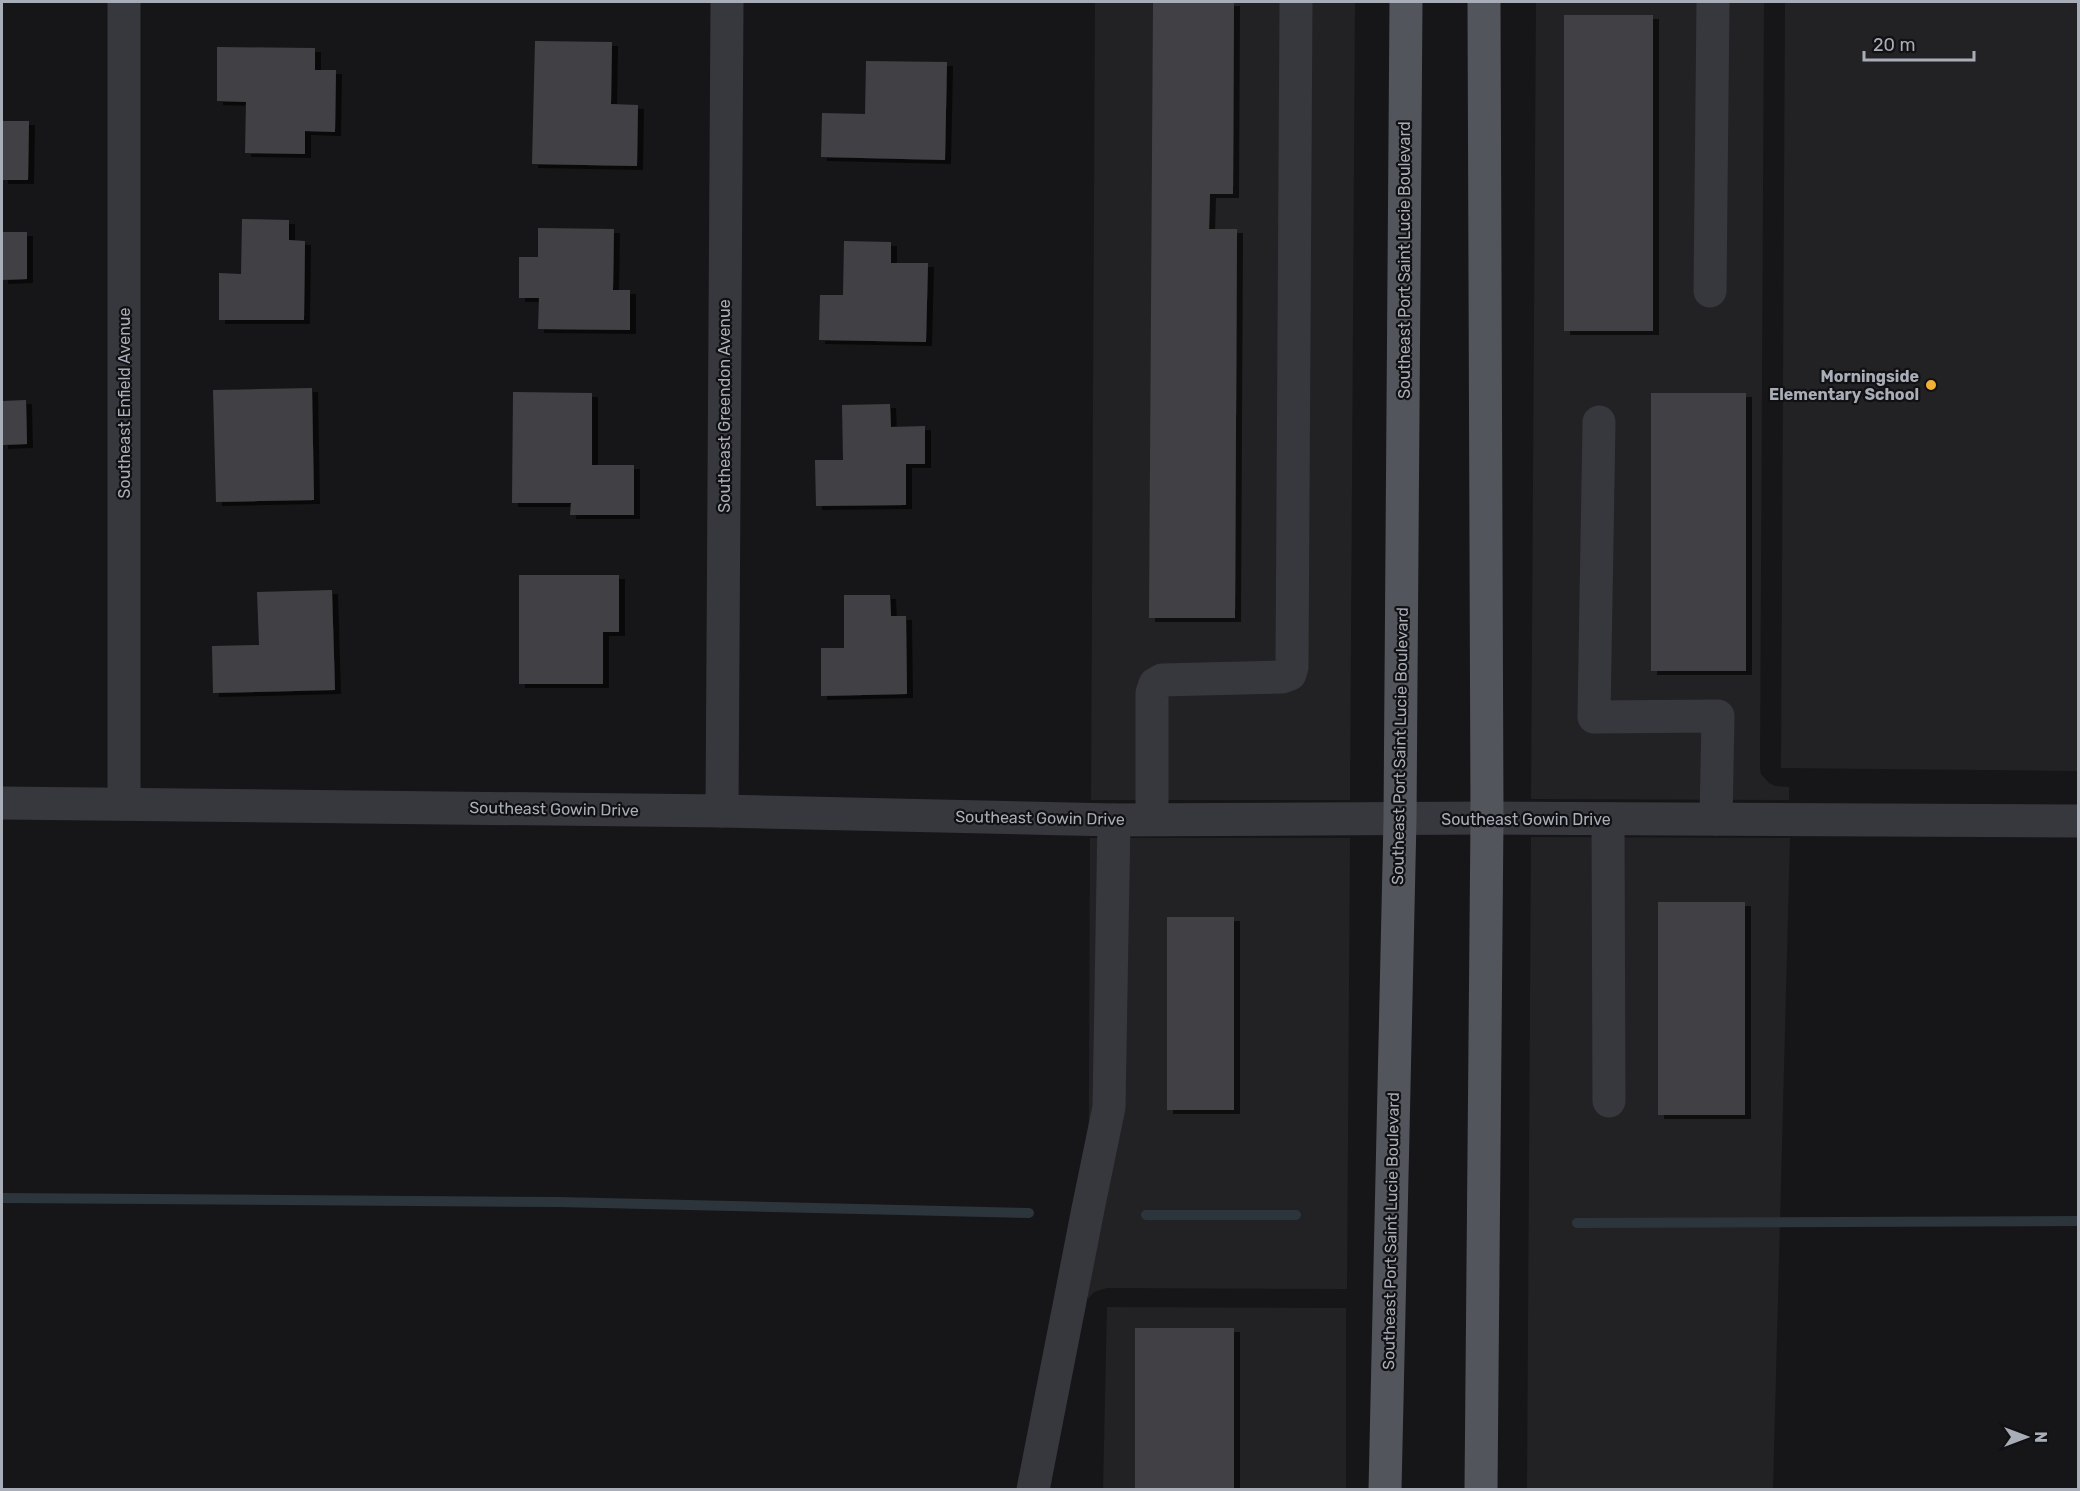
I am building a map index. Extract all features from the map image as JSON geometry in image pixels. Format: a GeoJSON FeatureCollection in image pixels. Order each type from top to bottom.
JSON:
{"type":"FeatureCollection","features":[{"type":"Feature","properties":{"kind":"main road","name":"Southeast Port Saint Lucie Boulevard"},"geometry":{"type":"LineString","coordinates":[[1385,1490],[1400,819],[1406,2]]}},
{"type":"Feature","properties":{"kind":"main road"},"geometry":{"type":"LineString","coordinates":[[1481,1490],[1487,818],[1484,2]]}},
{"type":"Feature","properties":{"kind":"street","name":"Southeast Enfield Avenue"},"geometry":{"type":"LineString","coordinates":[[124,2],[124,804]]}},
{"type":"Feature","properties":{"kind":"street","name":"Southeast Greendon Avenue"},"geometry":{"type":"LineString","coordinates":[[722,811],[727,2]]}},
{"type":"Feature","properties":{"kind":"street"},"geometry":{"type":"LineString","coordinates":[[1152,819],[1152,693],[1155,684],[1162,680],[1282,677],[1290,674],[1292,667],[1296,2]]}},
{"type":"Feature","properties":{"kind":"street"},"geometry":{"type":"LineString","coordinates":[[1710,291],[1713,2]]}},
{"type":"Feature","properties":{"kind":"street"},"geometry":{"type":"LineString","coordinates":[[1599,423],[1594,717],[1718,716],[1716,819]]}},
{"type":"Feature","properties":{"kind":"street","name":"Southeast Gowin Drive"},"geometry":{"type":"LineString","coordinates":[[2,803],[722,811],[1114,820],[1487,818],[2079,821]]}},
{"type":"Feature","properties":{"kind":"street"},"geometry":{"type":"LineString","coordinates":[[1608,819],[1609,1101]]}},
{"type":"Feature","properties":{"kind":"street"},"geometry":{"type":"LineString","coordinates":[[1033,1490],[1109,1107],[1114,820]]}},
{"type":"Feature","properties":{"kind":"shaded area"},"geometry":{"type":"Polygon","coordinates":[[[1095,2],[1355,2],[1350,800],[1091,800],[1095,2]]]}},
{"type":"Feature","properties":{"kind":"shaded area"},"geometry":{"type":"Polygon","coordinates":[[[1536,2],[1764,2],[1760,768],[1761,774],[1769,783],[1789,787],[1789,800],[1531,799],[1536,2]]]}},
{"type":"Feature","properties":{"kind":"shaded area","name":"Morningside Elementary School"},"geometry":{"type":"Polygon","coordinates":[[[1785,2],[2078,2],[2078,771],[1781,768],[1785,2]]]}},
{"type":"Feature","properties":{"kind":"shaded area"},"geometry":{"type":"Polygon","coordinates":[[[1531,837],[1790,838],[1773,1489],[1527,1490],[1531,837]]]}},
{"type":"Feature","properties":{"kind":"shaded area"},"geometry":{"type":"Polygon","coordinates":[[[1090,838],[1350,838],[1347,1289],[1107,1288],[1094,1292],[1088,1299],[1090,838]]]}},
{"type":"Feature","properties":{"kind":"shaded area"},"geometry":{"type":"Polygon","coordinates":[[[1107,1307],[1346,1308],[1346,1489],[1103,1490],[1107,1307]]]}},
{"type":"Feature","properties":{"kind":"building"},"geometry":{"type":"Polygon","coordinates":[[[1153,2],[1234,2],[1233,194],[1210,194],[1209,229],[1237,229],[1235,618],[1149,618],[1153,2]]]}},
{"type":"Feature","properties":{"kind":"building"},"geometry":{"type":"Polygon","coordinates":[[[1564,15],[1653,15],[1653,331],[1564,331],[1564,15]]]}},
{"type":"Feature","properties":{"kind":"building"},"geometry":{"type":"Polygon","coordinates":[[[535,41],[612,42],[611,104],[638,105],[637,166],[532,164],[535,41]]]}},
{"type":"Feature","properties":{"kind":"building"},"geometry":{"type":"Polygon","coordinates":[[[217,47],[315,48],[315,70],[336,70],[335,132],[305,131],[305,154],[245,153],[246,102],[217,101],[217,47]]]}},
{"type":"Feature","properties":{"kind":"building"},"geometry":{"type":"Polygon","coordinates":[[[866,61],[947,62],[945,160],[821,157],[822,113],[865,114],[866,61]]]}},
{"type":"Feature","properties":{"kind":"building"},"geometry":{"type":"Polygon","coordinates":[[[2,121],[29,121],[28,180],[2,180],[2,121]]]}},
{"type":"Feature","properties":{"kind":"building"},"geometry":{"type":"Polygon","coordinates":[[[242,219],[289,220],[289,240],[305,241],[304,320],[219,320],[219,273],[241,274],[242,219]]]}},
{"type":"Feature","properties":{"kind":"building"},"geometry":{"type":"Polygon","coordinates":[[[538,228],[614,229],[613,290],[630,290],[630,330],[538,329],[539,298],[519,298],[519,257],[538,257],[538,228]]]}},
{"type":"Feature","properties":{"kind":"building"},"geometry":{"type":"Polygon","coordinates":[[[2,232],[27,232],[27,279],[2,280],[2,232]]]}},
{"type":"Feature","properties":{"kind":"building"},"geometry":{"type":"Polygon","coordinates":[[[844,241],[891,242],[891,263],[928,263],[926,342],[819,340],[820,295],[843,295],[844,241]]]}},
{"type":"Feature","properties":{"kind":"building"},"geometry":{"type":"Polygon","coordinates":[[[312,388],[314,500],[216,502],[213,390],[312,388]]]}},
{"type":"Feature","properties":{"kind":"building"},"geometry":{"type":"Polygon","coordinates":[[[513,392],[592,393],[592,465],[634,465],[634,515],[570,515],[571,503],[512,503],[513,392]]]}},
{"type":"Feature","properties":{"kind":"building"},"geometry":{"type":"Polygon","coordinates":[[[1651,393],[1746,393],[1746,671],[1651,671],[1651,393]]]}},
{"type":"Feature","properties":{"kind":"building"},"geometry":{"type":"Polygon","coordinates":[[[26,400],[27,444],[2,445],[2,401],[26,400]]]}},
{"type":"Feature","properties":{"kind":"building"},"geometry":{"type":"Polygon","coordinates":[[[890,404],[891,427],[925,426],[925,464],[906,464],[906,505],[816,506],[815,460],[843,460],[842,405],[890,404]]]}},
{"type":"Feature","properties":{"kind":"building"},"geometry":{"type":"Polygon","coordinates":[[[519,575],[619,575],[619,632],[603,632],[603,684],[519,684],[519,575]]]}},
{"type":"Feature","properties":{"kind":"building"},"geometry":{"type":"Polygon","coordinates":[[[332,590],[335,690],[213,693],[212,646],[259,645],[257,592],[332,590]]]}},
{"type":"Feature","properties":{"kind":"building"},"geometry":{"type":"Polygon","coordinates":[[[844,595],[890,595],[891,616],[906,616],[907,694],[821,696],[821,648],[844,648],[844,595]]]}},
{"type":"Feature","properties":{"kind":"building"},"geometry":{"type":"Polygon","coordinates":[[[1658,902],[1745,902],[1745,1115],[1658,1115],[1658,902]]]}},
{"type":"Feature","properties":{"kind":"building"},"geometry":{"type":"Polygon","coordinates":[[[1167,917],[1234,917],[1234,1110],[1167,1110],[1167,917]]]}},
{"type":"Feature","properties":{"kind":"building"},"geometry":{"type":"Polygon","coordinates":[[[1135,1328],[1234,1328],[1234,1490],[1135,1490],[1135,1328]]]}},
{"type":"Feature","properties":{"kind":"waterway"},"geometry":{"type":"LineString","coordinates":[[2,1198],[559,1202],[1029,1213]]}},
{"type":"Feature","properties":{"kind":"waterway"},"geometry":{"type":"LineString","coordinates":[[1146,1215],[1296,1215]]}},
{"type":"Feature","properties":{"kind":"waterway"},"geometry":{"type":"LineString","coordinates":[[1577,1223],[2078,1221]]}},
{"type":"Feature","properties":{"kind":"place","name":"Morningside Elementary School"},"geometry":{"type":"Point","coordinates":[1931,385]}}]}
